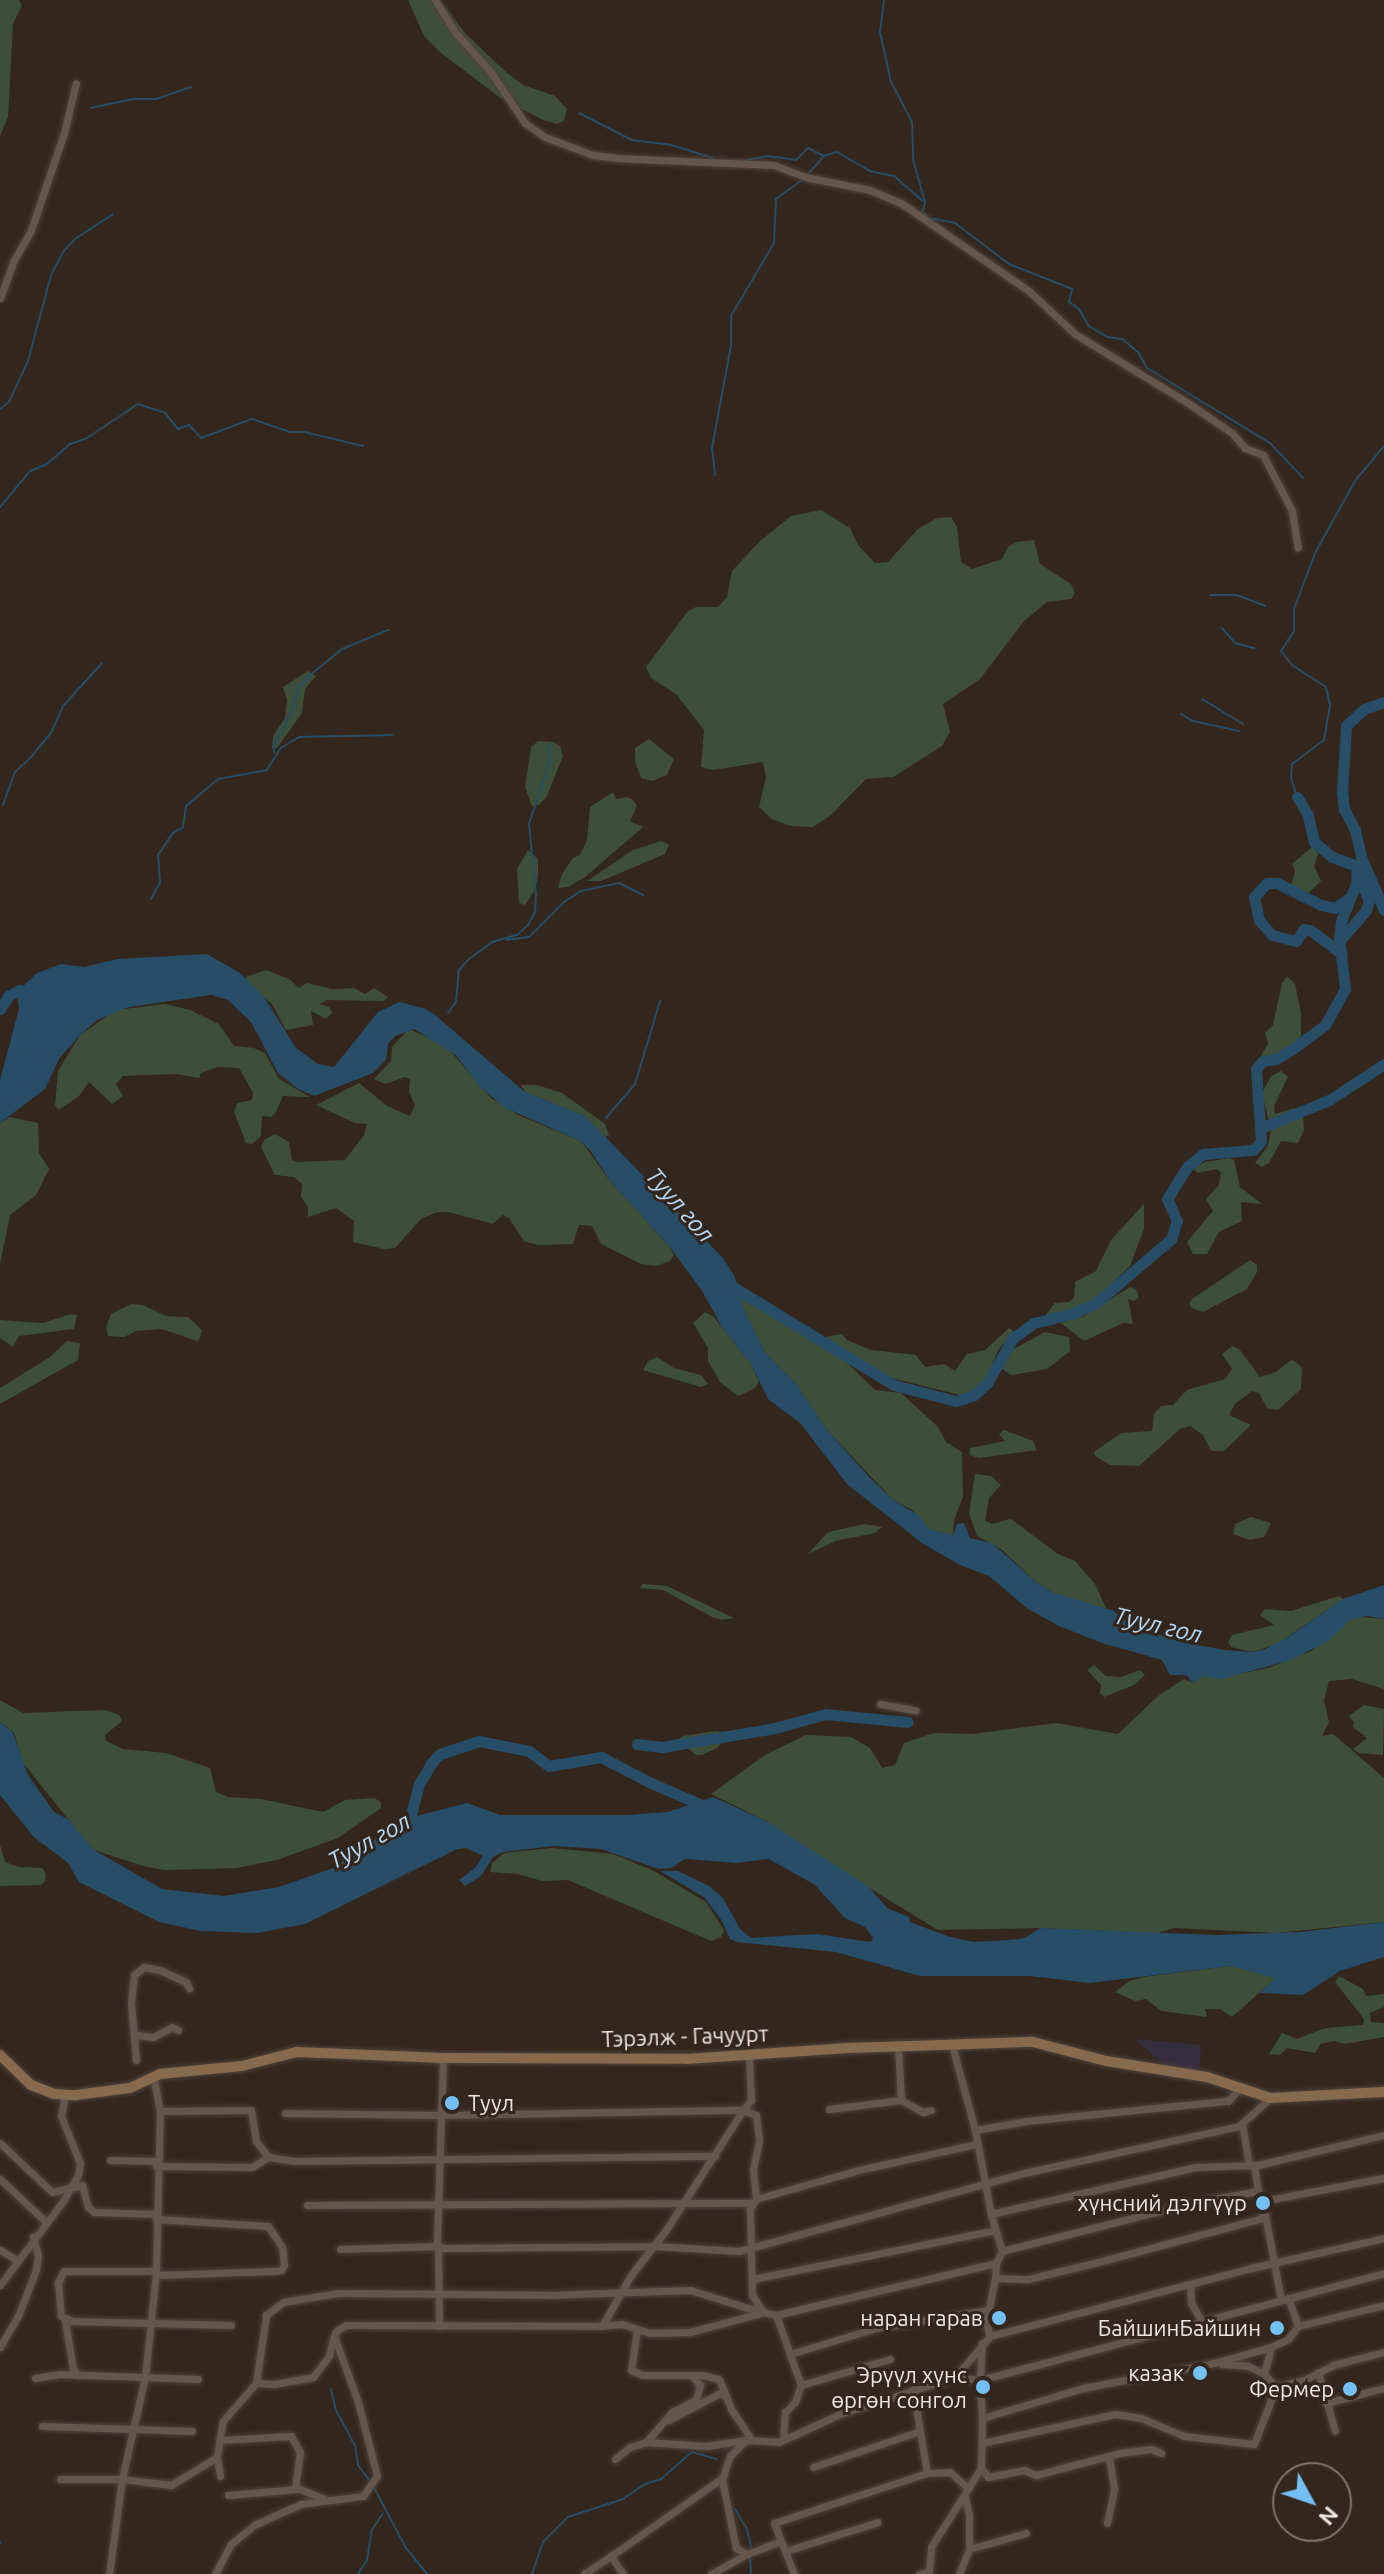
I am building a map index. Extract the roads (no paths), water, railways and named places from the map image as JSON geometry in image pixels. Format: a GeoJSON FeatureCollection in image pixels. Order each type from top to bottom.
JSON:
{"type":"FeatureCollection","features":[{"type":"Feature","properties":{"kind":"main road","name":"Тэрэлж - Гачуурт"},"geometry":{"type":"LineString","coordinates":[[0,2055],[26,2082],[65,2095],[125,2089],[153,2076],[242,2066],[297,2052],[443,2058],[749,2056],[898,2046],[1044,2044],[1106,2061],[1207,2077],[1270,2098],[1384,2092]]}},
{"type":"Feature","properties":{"kind":"street"},"geometry":{"type":"LineString","coordinates":[[435,0],[525,123],[545,137],[593,155],[734,166],[774,165],[805,177],[870,190],[901,203],[1029,291],[1075,334],[1188,403],[1232,433],[1245,448],[1263,455],[1292,511],[1298,548]]}},
{"type":"Feature","properties":{"kind":"street"},"geometry":{"type":"LineString","coordinates":[[0,298],[14,260],[31,230],[64,133],[76,83]]}},
{"type":"Feature","properties":{"kind":"street"},"geometry":{"type":"LineString","coordinates":[[880,1704],[915,1710]]}},
{"type":"Feature","properties":{"kind":"street"},"geometry":{"type":"LineString","coordinates":[[136,2060],[131,2003],[138,1970],[144,1967],[172,1974],[189,1988]]}},
{"type":"Feature","properties":{"kind":"street"},"geometry":{"type":"LineString","coordinates":[[136,2035],[153,2037],[172,2027],[178,2030]]}},
{"type":"Feature","properties":{"kind":"street"},"geometry":{"type":"LineString","coordinates":[[952,2045],[1002,2251],[996,2263],[987,2310],[990,2336]]}},
{"type":"Feature","properties":{"kind":"street"},"geometry":{"type":"LineString","coordinates":[[898,2046],[901,2100]]}},
{"type":"Feature","properties":{"kind":"street"},"geometry":{"type":"LineString","coordinates":[[602,2326],[751,2100],[749,2056]]}},
{"type":"Feature","properties":{"kind":"street"},"geometry":{"type":"LineString","coordinates":[[439,2326],[437,2204],[444,2115],[443,2058]]}},
{"type":"Feature","properties":{"kind":"street"},"geometry":{"type":"LineString","coordinates":[[109,2574],[122,2479],[145,2377],[156,2273],[156,2164],[160,2111],[153,2076]]}},
{"type":"Feature","properties":{"kind":"street"},"geometry":{"type":"LineString","coordinates":[[975,2130],[1026,2121],[1228,2101],[1239,2089]]}},
{"type":"Feature","properties":{"kind":"street"},"geometry":{"type":"LineString","coordinates":[[0,2285],[71,2188],[80,2163],[61,2116],[65,2095]]}},
{"type":"Feature","properties":{"kind":"street"},"geometry":{"type":"LineString","coordinates":[[340,2249],[654,2246],[739,2251],[985,2185],[1242,2123],[1270,2098]]}},
{"type":"Feature","properties":{"kind":"street"},"geometry":{"type":"LineString","coordinates":[[829,2109],[901,2100],[923,2112],[931,2110]]}},
{"type":"Feature","properties":{"kind":"street"},"geometry":{"type":"LineString","coordinates":[[160,2111],[251,2110],[256,2141],[268,2157],[288,2161],[715,2156]]}},
{"type":"Feature","properties":{"kind":"street"},"geometry":{"type":"LineString","coordinates":[[285,2113],[444,2115],[743,2110],[754,2113],[759,2141],[753,2169],[752,2295],[763,2312]]}},
{"type":"Feature","properties":{"kind":"street"},"geometry":{"type":"LineString","coordinates":[[1242,2123],[1263,2201],[1272,2263],[1284,2299],[1298,2326]]}},
{"type":"Feature","properties":{"kind":"street"},"geometry":{"type":"LineString","coordinates":[[991,2215],[1196,2167],[1252,2165],[1384,2135]]}},
{"type":"Feature","properties":{"kind":"street"},"geometry":{"type":"LineString","coordinates":[[0,2143],[49,2190],[58,2193],[79,2184],[85,2188],[87,2204],[94,2212],[268,2226],[282,2247],[284,2265],[281,2270],[274,2271],[64,2271],[58,2282],[61,2316],[65,2321],[72,2364],[78,2375]]}},
{"type":"Feature","properties":{"kind":"street"},"geometry":{"type":"LineString","coordinates":[[307,2205],[682,2205],[707,2201],[754,2201],[863,2169],[977,2144]]}},
{"type":"Feature","properties":{"kind":"street"},"geometry":{"type":"LineString","coordinates":[[110,2160],[252,2167],[268,2157]]}},
{"type":"Feature","properties":{"kind":"street"},"geometry":{"type":"LineString","coordinates":[[1263,2201],[1384,2178]]}},
{"type":"Feature","properties":{"kind":"street"},"geometry":{"type":"LineString","coordinates":[[0,2179],[46,2222]]}},
{"type":"Feature","properties":{"kind":"street"},"geometry":{"type":"LineString","coordinates":[[1002,2251],[1196,2202],[1258,2191]]}},
{"type":"Feature","properties":{"kind":"street"},"geometry":{"type":"LineString","coordinates":[[995,2278],[1028,2279],[1265,2215]]}},
{"type":"Feature","properties":{"kind":"street"},"geometry":{"type":"LineString","coordinates":[[753,2279],[995,2230]]}},
{"type":"Feature","properties":{"kind":"street"},"geometry":{"type":"LineString","coordinates":[[0,2347],[18,2316],[36,2270],[38,2255],[33,2237]]}},
{"type":"Feature","properties":{"kind":"street"},"geometry":{"type":"LineString","coordinates":[[955,2377],[990,2336],[1272,2263],[1384,2238]]}},
{"type":"Feature","properties":{"kind":"street"},"geometry":{"type":"LineString","coordinates":[[0,2250],[17,2260]]}},
{"type":"Feature","properties":{"kind":"street"},"geometry":{"type":"LineString","coordinates":[[220,2476],[217,2457],[223,2421],[256,2383],[266,2315],[283,2302],[308,2295],[548,2295],[690,2290],[776,2315],[996,2263]]}},
{"type":"Feature","properties":{"kind":"street"},"geometry":{"type":"LineString","coordinates":[[615,2459],[630,2447],[646,2442],[707,2446],[748,2440],[770,2443],[913,2389],[955,2377],[980,2380],[1384,2273]]}},
{"type":"Feature","properties":{"kind":"street"},"geometry":{"type":"LineString","coordinates":[[1190,2284],[1191,2303],[1202,2321]]}},
{"type":"Feature","properties":{"kind":"street"},"geometry":{"type":"LineString","coordinates":[[982,2418],[1083,2388],[1214,2363],[1271,2347],[1288,2339],[1298,2326],[1384,2305]]}},
{"type":"Feature","properties":{"kind":"street"},"geometry":{"type":"LineString","coordinates":[[790,2354],[876,2328],[987,2310]]}},
{"type":"Feature","properties":{"kind":"street"},"geometry":{"type":"LineString","coordinates":[[256,2383],[274,2384],[313,2377],[329,2356],[334,2336],[346,2325],[622,2324],[650,2333],[690,2332],[763,2312]]}},
{"type":"Feature","properties":{"kind":"street"},"geometry":{"type":"LineString","coordinates":[[776,2315],[801,2385],[795,2402],[785,2412],[783,2439]]}},
{"type":"Feature","properties":{"kind":"street"},"geometry":{"type":"LineString","coordinates":[[65,2321],[231,2325]]}},
{"type":"Feature","properties":{"kind":"street"},"geometry":{"type":"LineString","coordinates":[[637,2329],[630,2364],[633,2372],[719,2379],[748,2440]]}},
{"type":"Feature","properties":{"kind":"street"},"geometry":{"type":"LineString","coordinates":[[215,2574],[231,2544],[256,2524],[301,2504],[363,2496],[377,2476],[358,2402],[334,2336]]}},
{"type":"Feature","properties":{"kind":"street"},"geometry":{"type":"LineString","coordinates":[[919,2574],[929,2572],[931,2547],[981,2468],[982,2343]]}},
{"type":"Feature","properties":{"kind":"street"},"geometry":{"type":"LineString","coordinates":[[1264,2374],[1271,2347]]}},
{"type":"Feature","properties":{"kind":"street"},"geometry":{"type":"LineString","coordinates":[[982,2443],[1115,2414],[1141,2418],[1184,2436],[1254,2444],[1276,2387],[1384,2352]]}},
{"type":"Feature","properties":{"kind":"street"},"geometry":{"type":"LineString","coordinates":[[801,2385],[890,2359]]}},
{"type":"Feature","properties":{"kind":"street"},"geometry":{"type":"LineString","coordinates":[[1214,2363],[1248,2366],[1264,2374],[1276,2387]]}},
{"type":"Feature","properties":{"kind":"street"},"geometry":{"type":"LineString","coordinates":[[1318,2372],[1335,2431]]}},
{"type":"Feature","properties":{"kind":"street"},"geometry":{"type":"LineString","coordinates":[[35,2378],[48,2374],[198,2379]]}},
{"type":"Feature","properties":{"kind":"street"},"geometry":{"type":"LineString","coordinates":[[646,2442],[679,2407],[699,2395],[698,2380],[691,2375]]}},
{"type":"Feature","properties":{"kind":"street"},"geometry":{"type":"LineString","coordinates":[[1326,2403],[1384,2388]]}},
{"type":"Feature","properties":{"kind":"street"},"geometry":{"type":"LineString","coordinates":[[913,2389],[927,2473]]}},
{"type":"Feature","properties":{"kind":"street"},"geometry":{"type":"LineString","coordinates":[[667,2421],[720,2393],[726,2396]]}},
{"type":"Feature","properties":{"kind":"street"},"geometry":{"type":"LineString","coordinates":[[42,2426],[192,2431]]}},
{"type":"Feature","properties":{"kind":"street"},"geometry":{"type":"LineString","coordinates":[[813,2467],[920,2431]]}},
{"type":"Feature","properties":{"kind":"street"},"geometry":{"type":"LineString","coordinates":[[220,2440],[291,2436],[300,2452],[297,2489]]}},
{"type":"Feature","properties":{"kind":"street"},"geometry":{"type":"LineString","coordinates":[[747,2554],[736,2548],[723,2477],[730,2456],[748,2440]]}},
{"type":"Feature","properties":{"kind":"street"},"geometry":{"type":"LineString","coordinates":[[981,2468],[988,2477],[1024,2470],[1036,2475],[1109,2456],[1151,2449],[1161,2453]]}},
{"type":"Feature","properties":{"kind":"street"},"geometry":{"type":"LineString","coordinates":[[1107,2523],[1114,2489],[1109,2456]]}},
{"type":"Feature","properties":{"kind":"street"},"geometry":{"type":"LineString","coordinates":[[60,2479],[122,2479],[171,2485],[217,2457]]}},
{"type":"Feature","properties":{"kind":"street"},"geometry":{"type":"LineString","coordinates":[[794,2574],[774,2523],[927,2473],[950,2472],[967,2492],[969,2549],[959,2574]]}},
{"type":"Feature","properties":{"kind":"street"},"geometry":{"type":"LineString","coordinates":[[584,2574],[723,2477]]}},
{"type":"Feature","properties":{"kind":"street"},"geometry":{"type":"LineString","coordinates":[[228,2495],[297,2489],[325,2499]]}},
{"type":"Feature","properties":{"kind":"street"},"geometry":{"type":"LineString","coordinates":[[786,2551],[878,2522]]}},
{"type":"Feature","properties":{"kind":"street"},"geometry":{"type":"LineString","coordinates":[[969,2549],[1026,2533]]}},
{"type":"Feature","properties":{"kind":"street"},"geometry":{"type":"LineString","coordinates":[[711,2574],[747,2554],[781,2541]]}},
{"type":"Feature","properties":{"kind":"street"},"geometry":{"type":"LineString","coordinates":[[611,2556],[623,2574]]}},
{"type":"Feature","properties":{"kind":"water"},"geometry":{"type":"Polygon","coordinates":[[[207,954],[240,973],[264,997],[296,1048],[318,1064],[334,1067],[378,1012],[399,1002],[426,1009],[435,1015],[525,1092],[585,1116],[723,1258],[735,1277],[743,1307],[766,1354],[796,1384],[827,1430],[871,1479],[893,1500],[918,1515],[929,1529],[953,1535],[957,1524],[964,1523],[970,1538],[992,1543],[1036,1582],[1054,1593],[1114,1611],[1131,1625],[1181,1642],[1225,1650],[1252,1652],[1265,1649],[1343,1599],[1384,1585],[1384,1619],[1367,1616],[1350,1620],[1328,1641],[1291,1660],[1221,1679],[1204,1676],[1193,1683],[1186,1675],[1170,1675],[1162,1660],[1102,1643],[1059,1626],[1028,1609],[989,1576],[960,1565],[922,1543],[847,1484],[800,1423],[768,1399],[751,1364],[722,1327],[702,1291],[670,1247],[611,1182],[590,1150],[581,1141],[505,1108],[479,1086],[456,1055],[414,1029],[395,1036],[388,1044],[386,1060],[373,1073],[314,1096],[298,1089],[278,1073],[251,1022],[228,1000],[211,995],[129,1007],[97,1020],[80,1035],[59,1059],[45,1089],[0,1123],[0,1080],[19,1009],[17,992],[37,973],[61,964],[84,967],[117,959],[207,954]]]}},
{"type":"Feature","properties":{"kind":"water"},"geometry":{"type":"Polygon","coordinates":[[[0,1722],[13,1733],[28,1775],[54,1812],[68,1819],[94,1850],[162,1889],[224,1896],[279,1887],[333,1868],[405,1819],[467,1803],[500,1815],[626,1815],[668,1812],[713,1797],[766,1821],[868,1886],[887,1908],[909,1917],[910,1922],[947,1936],[973,1942],[1009,1940],[1025,1938],[1040,1928],[1216,1935],[1300,1932],[1384,1922],[1384,1957],[1340,1971],[1303,1995],[1260,1993],[1275,1978],[1230,1966],[1090,1983],[1030,1976],[920,1976],[836,1952],[737,1942],[730,1939],[722,1921],[705,1898],[660,1871],[678,1871],[709,1886],[723,1898],[740,1929],[751,1938],[816,1934],[871,1942],[873,1938],[865,1927],[845,1918],[815,1885],[769,1859],[736,1863],[685,1859],[671,1868],[659,1869],[601,1849],[553,1846],[503,1852],[493,1857],[481,1876],[465,1886],[459,1880],[475,1868],[483,1856],[466,1848],[457,1849],[305,1924],[257,1933],[201,1931],[159,1922],[79,1882],[68,1863],[34,1837],[0,1795],[0,1722]]]}},
{"type":"Feature","properties":{"kind":"waterway"},"geometry":{"type":"LineString","coordinates":[[884,0],[880,32],[891,82],[912,122],[913,160],[925,202],[923,211],[928,218],[955,223],[1009,264],[1072,289],[1069,302],[1079,309],[1089,326],[1107,337],[1122,339],[1138,352],[1147,368],[1270,443],[1303,478]]}},
{"type":"Feature","properties":{"kind":"waterway"},"geometry":{"type":"LineString","coordinates":[[91,108],[133,99],[156,99],[191,87]]}},
{"type":"Feature","properties":{"kind":"waterway"},"geometry":{"type":"LineString","coordinates":[[579,113],[632,140],[671,145],[713,158]]}},
{"type":"Feature","properties":{"kind":"waterway"},"geometry":{"type":"LineString","coordinates":[[742,161],[768,156],[796,160],[808,148],[824,156],[837,152],[870,171],[894,176],[922,200]]}},
{"type":"Feature","properties":{"kind":"waterway"},"geometry":{"type":"LineString","coordinates":[[808,174],[824,156]]}},
{"type":"Feature","properties":{"kind":"waterway"},"geometry":{"type":"LineString","coordinates":[[715,475],[712,448],[731,345],[731,316],[774,243],[776,199],[804,179]]}},
{"type":"Feature","properties":{"kind":"waterway"},"geometry":{"type":"LineString","coordinates":[[0,409],[9,402],[28,361],[51,275],[63,252],[75,239],[113,214]]}},
{"type":"Feature","properties":{"kind":"waterway"},"geometry":{"type":"LineString","coordinates":[[0,507],[30,471],[47,464],[70,444],[87,438],[138,404],[165,413],[178,429],[189,425],[201,438],[252,419],[290,432],[304,432],[363,446]]}},
{"type":"Feature","properties":{"kind":"waterway"},"geometry":{"type":"LineString","coordinates":[[1297,797],[1291,777],[1292,764],[1324,740],[1330,705],[1326,687],[1292,665],[1281,651],[1294,631],[1294,609],[1315,553],[1355,481],[1384,446]]}},
{"type":"Feature","properties":{"kind":"waterway"},"geometry":{"type":"LineString","coordinates":[[1210,595],[1237,595],[1265,606]]}},
{"type":"Feature","properties":{"kind":"waterway"},"geometry":{"type":"LineString","coordinates":[[1222,628],[1235,643],[1254,648]]}},
{"type":"Feature","properties":{"kind":"waterway"},"geometry":{"type":"LineString","coordinates":[[274,752],[274,745],[291,713],[299,687],[308,677],[342,649],[388,630]]}},
{"type":"Feature","properties":{"kind":"waterway"},"geometry":{"type":"LineString","coordinates":[[3,805],[15,772],[52,731],[63,706],[102,663]]}},
{"type":"Feature","properties":{"kind":"waterway"},"geometry":{"type":"LineString","coordinates":[[1202,699],[1243,724]]}},
{"type":"Feature","properties":{"kind":"waterway"},"geometry":{"type":"LineString","coordinates":[[1384,702],[1364,709],[1346,726],[1342,791],[1344,809],[1355,830],[1361,857],[1384,910]]}},
{"type":"Feature","properties":{"kind":"waterway"},"geometry":{"type":"LineString","coordinates":[[1181,714],[1193,721],[1239,731]]}},
{"type":"Feature","properties":{"kind":"waterway"},"geometry":{"type":"LineString","coordinates":[[151,899],[160,882],[158,855],[173,833],[183,827],[186,806],[218,779],[267,770],[281,748],[299,737],[392,735]]}},
{"type":"Feature","properties":{"kind":"waterway"},"geometry":{"type":"LineString","coordinates":[[448,1013],[456,1002],[459,970],[492,942],[517,935],[528,925],[535,912],[529,824],[550,760],[548,745]]}},
{"type":"Feature","properties":{"kind":"waterway"},"geometry":{"type":"LineString","coordinates":[[725,1282],[894,1385],[956,1401],[974,1395],[987,1383],[1013,1338],[1034,1323],[1074,1313],[1096,1303],[1171,1239],[1177,1221],[1167,1199],[1187,1167],[1203,1154],[1253,1150],[1261,1141],[1256,1069],[1263,1061],[1276,1059],[1325,1025],[1345,989],[1339,938],[1341,921],[1356,884],[1357,866],[1332,857],[1314,842],[1308,815],[1297,797]]}},
{"type":"Feature","properties":{"kind":"waterway"},"geometry":{"type":"LineString","coordinates":[[1342,938],[1366,910],[1369,901],[1358,875]]}},
{"type":"Feature","properties":{"kind":"waterway"},"geometry":{"type":"LineString","coordinates":[[507,940],[529,937],[564,902],[581,891],[619,883],[643,895]]}},
{"type":"Feature","properties":{"kind":"waterway"},"geometry":{"type":"LineString","coordinates":[[1342,954],[1310,930],[1304,929],[1296,941],[1272,935],[1259,920],[1254,897],[1267,883],[1277,883],[1321,905],[1335,908],[1349,898]]}},
{"type":"Feature","properties":{"kind":"waterway"},"geometry":{"type":"LineString","coordinates":[[0,1009],[8,996],[19,990]]}},
{"type":"Feature","properties":{"kind":"waterway"},"geometry":{"type":"LineString","coordinates":[[606,1118],[635,1084],[660,1001]]}},
{"type":"Feature","properties":{"kind":"waterway"},"geometry":{"type":"LineString","coordinates":[[1263,1127],[1329,1100],[1384,1064]]}},
{"type":"Feature","properties":{"kind":"waterway"},"geometry":{"type":"LineString","coordinates":[[637,1744],[662,1747],[775,1728],[825,1714],[908,1722]]}},
{"type":"Feature","properties":{"kind":"waterway","name":"Туул гол"},"geometry":{"type":"LineString","coordinates":[[407,1830],[419,1784],[433,1761],[440,1754],[479,1741],[529,1751],[549,1766],[601,1757],[711,1809]]}},
{"type":"Feature","properties":{"kind":"waterway"},"geometry":{"type":"LineString","coordinates":[[331,2389],[336,2410],[355,2445],[358,2465],[371,2483]]}},
{"type":"Feature","properties":{"kind":"waterway"},"geometry":{"type":"LineString","coordinates":[[532,2574],[543,2542],[568,2517],[623,2499],[645,2484],[661,2479],[692,2452],[717,2459]]}},
{"type":"Feature","properties":{"kind":"waterway"},"geometry":{"type":"LineString","coordinates":[[374,2488],[406,2548],[427,2574]]}},
{"type":"Feature","properties":{"kind":"waterway"},"geometry":{"type":"LineString","coordinates":[[735,2509],[747,2529],[752,2550]]}},
{"type":"Feature","properties":{"kind":"waterway"},"geometry":{"type":"LineString","coordinates":[[358,2574],[367,2560],[372,2530],[383,2513]]}},
{"type":"Feature","properties":{"kind":"waterway"},"geometry":{"type":"LineString","coordinates":[[750,2556],[751,2574]]}},
{"type":"Feature","properties":{"kind":"place","name":"Туул"},"geometry":{"type":"Point","coordinates":[452,2103]}},
{"type":"Feature","properties":{"kind":"place","name":"хүнсний дэлгүүр"},"geometry":{"type":"Point","coordinates":[1263,2203]}},
{"type":"Feature","properties":{"kind":"place","name":"наран гарав"},"geometry":{"type":"Point","coordinates":[999,2318]}},
{"type":"Feature","properties":{"kind":"place","name":"БайшинБайшин"},"geometry":{"type":"Point","coordinates":[1277,2328]}},
{"type":"Feature","properties":{"kind":"place","name":"казак"},"geometry":{"type":"Point","coordinates":[1200,2373]}},
{"type":"Feature","properties":{"kind":"place","name":"Эрүүл хүнс өргөн сонгол"},"geometry":{"type":"Point","coordinates":[983,2387]}},
{"type":"Feature","properties":{"kind":"place","name":"Фермер"},"geometry":{"type":"Point","coordinates":[1350,2389]}}]}
